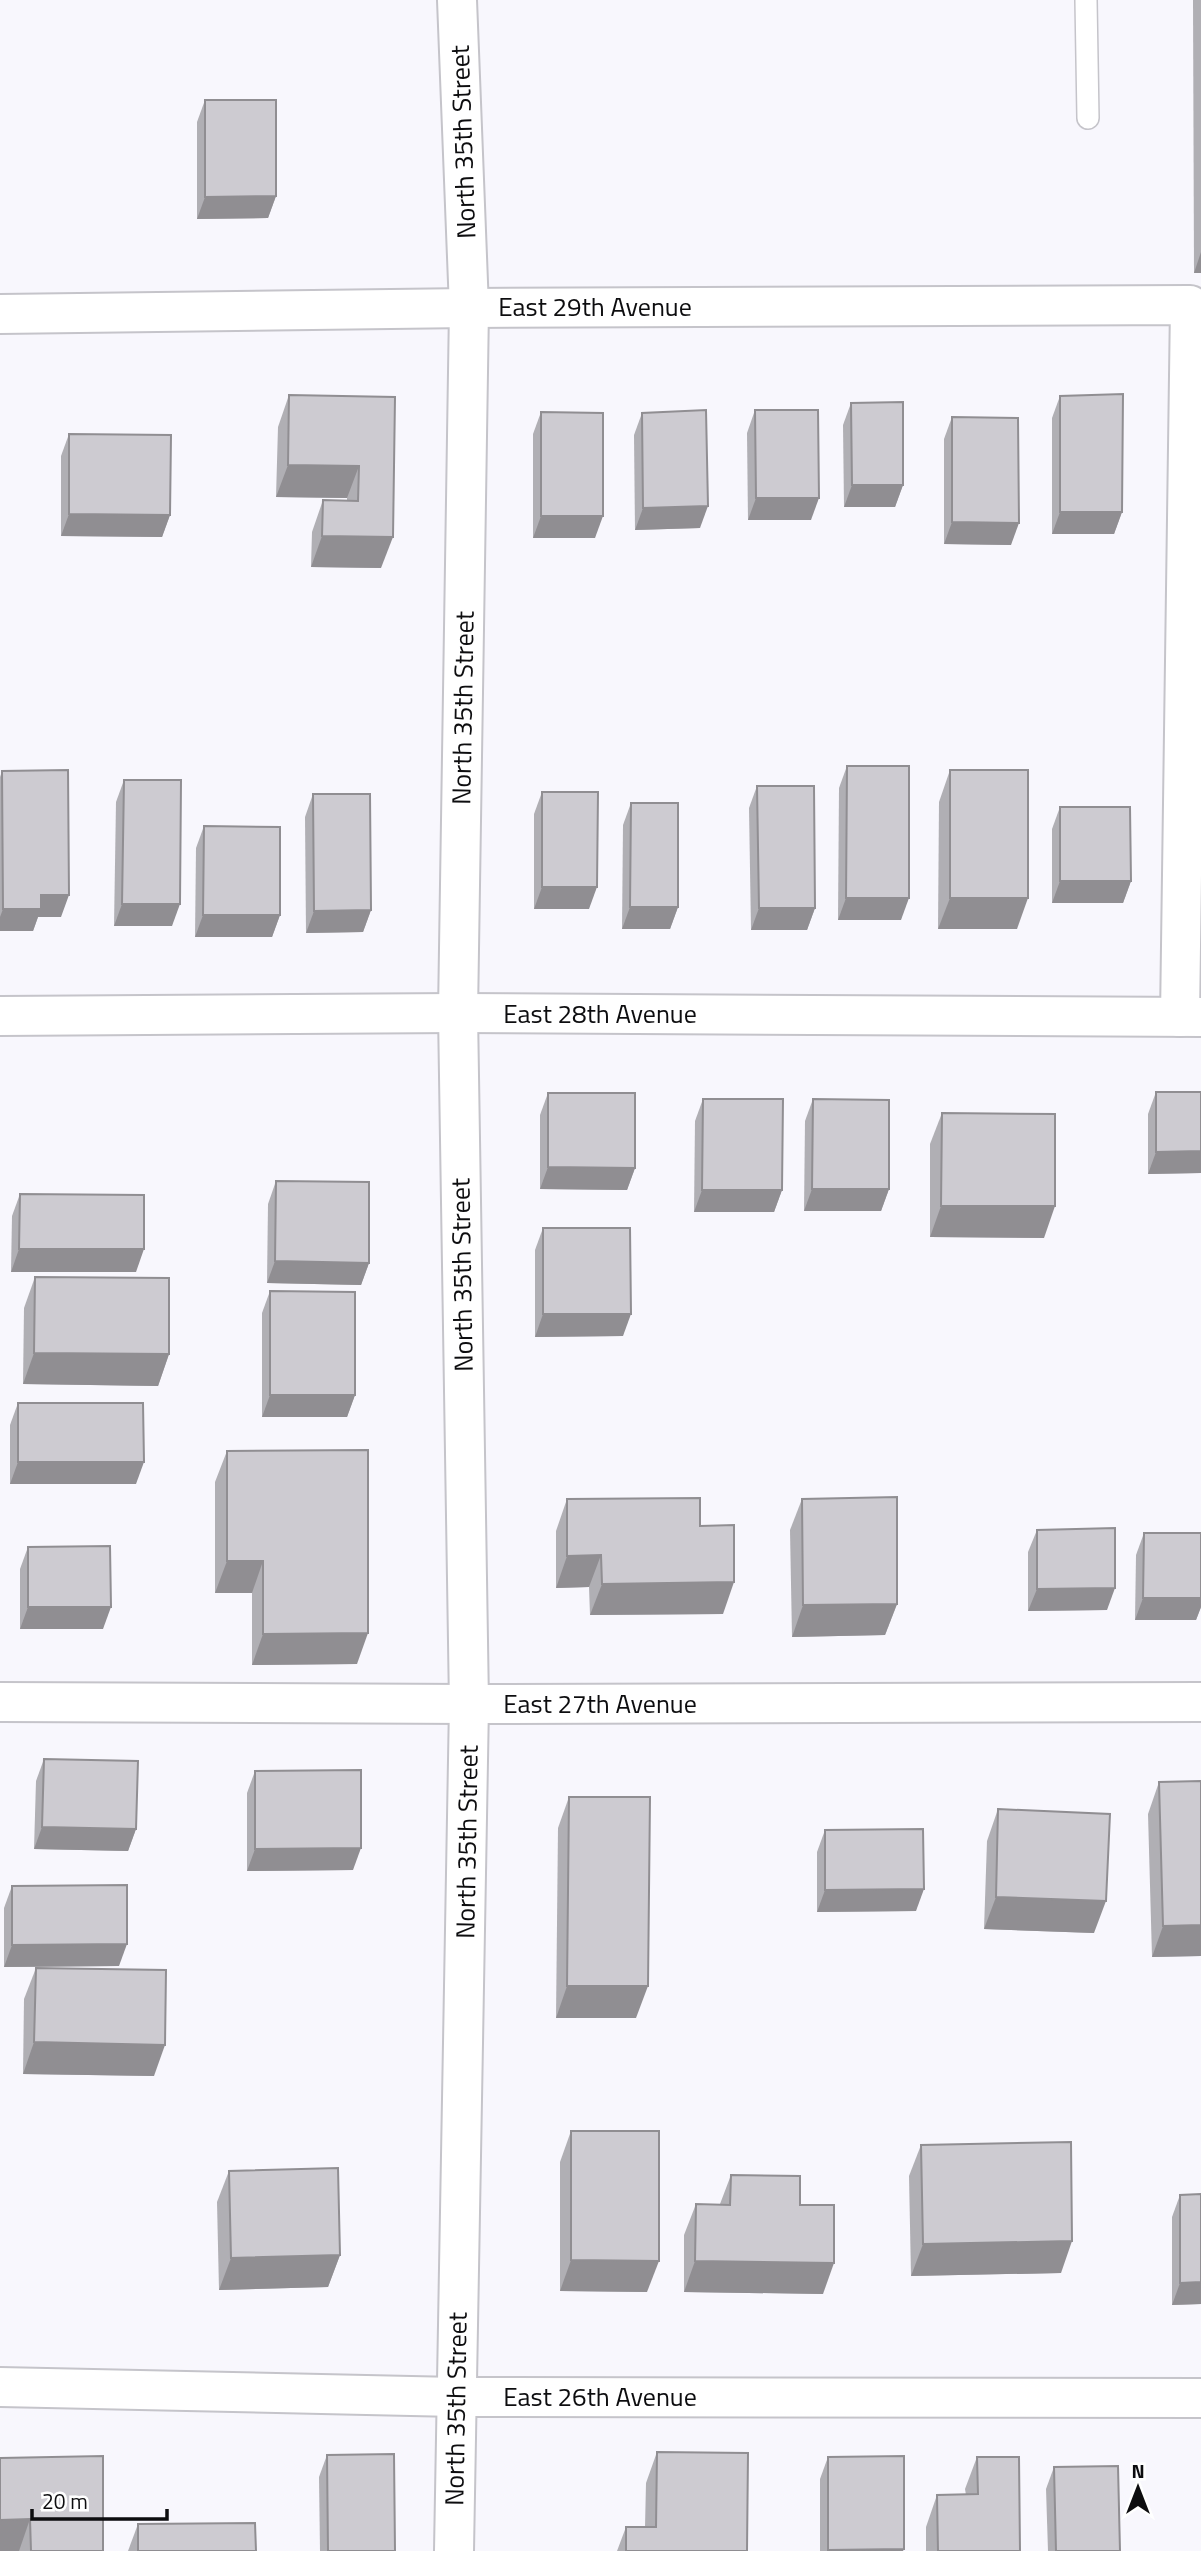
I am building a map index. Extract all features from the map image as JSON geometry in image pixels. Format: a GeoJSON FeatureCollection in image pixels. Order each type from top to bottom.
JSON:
{"type":"FeatureCollection","features":[{"type":"Feature","properties":{"kind":"street","name":"North 35th Street"},"geometry":{"type":"LineString","coordinates":[[454,2551],[469,1704],[458,1013],[469,308],[457,0]]}},
{"type":"Feature","properties":{"kind":"street","name":"East 29th Avenue"},"geometry":{"type":"LineString","coordinates":[[0,314],[469,308],[1194,324]]}},
{"type":"Feature","properties":{"kind":"street"},"geometry":{"type":"LineString","coordinates":[[1191,1017],[1194,324]]}},
{"type":"Feature","properties":{"kind":"street","name":"East 28th Avenue"},"geometry":{"type":"LineString","coordinates":[[0,1016],[458,1013],[1191,1017]]}},
{"type":"Feature","properties":{"kind":"street","name":"East 27th Avenue"},"geometry":{"type":"LineString","coordinates":[[0,1702],[1201,1702]]}},
{"type":"Feature","properties":{"kind":"street","name":"East 26th Avenue"},"geometry":{"type":"LineString","coordinates":[[0,2387],[456,2397],[1201,2398]]}},
{"type":"Feature","properties":{"kind":"lane"},"geometry":{"type":"LineString","coordinates":[[1086,0],[1088,118]]}},
{"type":"Feature","properties":{"kind":"building"},"geometry":{"type":"Polygon","coordinates":[[[205,100],[276,100],[276,196],[205,197],[205,100]]]}},
{"type":"Feature","properties":{"kind":"building"},"geometry":{"type":"Polygon","coordinates":[[[1123,394],[1122,512],[1060,512],[1060,396],[1123,394]]]}},
{"type":"Feature","properties":{"kind":"building"},"geometry":{"type":"Polygon","coordinates":[[[289,395],[395,397],[393,537],[322,536],[323,500],[358,501],[359,466],[288,465],[289,395]]]}},
{"type":"Feature","properties":{"kind":"building"},"geometry":{"type":"Polygon","coordinates":[[[903,402],[903,485],[852,485],[851,403],[903,402]]]}},
{"type":"Feature","properties":{"kind":"building"},"geometry":{"type":"Polygon","coordinates":[[[706,410],[708,506],[643,508],[642,413],[706,410]]]}},
{"type":"Feature","properties":{"kind":"building"},"geometry":{"type":"Polygon","coordinates":[[[755,410],[818,410],[819,498],[756,498],[755,410]]]}},
{"type":"Feature","properties":{"kind":"building"},"geometry":{"type":"Polygon","coordinates":[[[541,412],[603,413],[603,516],[541,516],[541,412]]]}},
{"type":"Feature","properties":{"kind":"building"},"geometry":{"type":"Polygon","coordinates":[[[952,417],[1018,418],[1019,523],[952,522],[952,417]]]}},
{"type":"Feature","properties":{"kind":"building"},"geometry":{"type":"Polygon","coordinates":[[[69,434],[171,435],[170,515],[69,514],[69,434]]]}},
{"type":"Feature","properties":{"kind":"building"},"geometry":{"type":"Polygon","coordinates":[[[847,766],[909,766],[909,898],[846,898],[847,766]]]}},
{"type":"Feature","properties":{"kind":"building"},"geometry":{"type":"Polygon","coordinates":[[[68,770],[69,895],[41,895],[41,909],[3,909],[2,771],[68,770]]]}},
{"type":"Feature","properties":{"kind":"building"},"geometry":{"type":"Polygon","coordinates":[[[950,770],[1028,770],[1028,898],[950,898],[950,770]]]}},
{"type":"Feature","properties":{"kind":"building"},"geometry":{"type":"Polygon","coordinates":[[[124,780],[181,780],[180,904],[122,904],[124,780]]]}},
{"type":"Feature","properties":{"kind":"building"},"geometry":{"type":"Polygon","coordinates":[[[757,786],[814,786],[815,908],[759,908],[757,786]]]}},
{"type":"Feature","properties":{"kind":"building"},"geometry":{"type":"Polygon","coordinates":[[[542,792],[598,792],[597,887],[542,887],[542,792]]]}},
{"type":"Feature","properties":{"kind":"building"},"geometry":{"type":"Polygon","coordinates":[[[313,794],[370,794],[371,910],[314,911],[313,794]]]}},
{"type":"Feature","properties":{"kind":"building"},"geometry":{"type":"Polygon","coordinates":[[[631,803],[678,803],[678,907],[630,907],[631,803]]]}},
{"type":"Feature","properties":{"kind":"building"},"geometry":{"type":"Polygon","coordinates":[[[1060,807],[1130,807],[1131,881],[1060,881],[1060,807]]]}},
{"type":"Feature","properties":{"kind":"building"},"geometry":{"type":"Polygon","coordinates":[[[204,826],[280,827],[280,915],[203,915],[204,826]]]}},
{"type":"Feature","properties":{"kind":"building"},"geometry":{"type":"Polygon","coordinates":[[[1156,1092],[1201,1092],[1201,1151],[1156,1152],[1156,1092]]]}},
{"type":"Feature","properties":{"kind":"building"},"geometry":{"type":"Polygon","coordinates":[[[548,1093],[635,1093],[635,1168],[548,1167],[548,1093]]]}},
{"type":"Feature","properties":{"kind":"building"},"geometry":{"type":"Polygon","coordinates":[[[703,1099],[783,1099],[782,1190],[702,1190],[703,1099]]]}},
{"type":"Feature","properties":{"kind":"building"},"geometry":{"type":"Polygon","coordinates":[[[813,1099],[889,1100],[889,1189],[812,1189],[813,1099]]]}},
{"type":"Feature","properties":{"kind":"building"},"geometry":{"type":"Polygon","coordinates":[[[942,1113],[1055,1114],[1055,1206],[941,1206],[942,1113]]]}},
{"type":"Feature","properties":{"kind":"building"},"geometry":{"type":"Polygon","coordinates":[[[276,1181],[369,1182],[369,1263],[275,1261],[276,1181]]]}},
{"type":"Feature","properties":{"kind":"building"},"geometry":{"type":"Polygon","coordinates":[[[20,1194],[144,1195],[144,1249],[19,1249],[20,1194]]]}},
{"type":"Feature","properties":{"kind":"building"},"geometry":{"type":"Polygon","coordinates":[[[543,1228],[630,1228],[631,1314],[543,1314],[543,1228]]]}},
{"type":"Feature","properties":{"kind":"building"},"geometry":{"type":"Polygon","coordinates":[[[35,1277],[169,1278],[169,1354],[34,1353],[35,1277]]]}},
{"type":"Feature","properties":{"kind":"building"},"geometry":{"type":"Polygon","coordinates":[[[270,1291],[355,1292],[355,1395],[270,1395],[270,1291]]]}},
{"type":"Feature","properties":{"kind":"building"},"geometry":{"type":"Polygon","coordinates":[[[18,1403],[143,1403],[144,1462],[18,1462],[18,1403]]]}},
{"type":"Feature","properties":{"kind":"building"},"geometry":{"type":"Polygon","coordinates":[[[368,1450],[368,1633],[263,1634],[263,1561],[227,1561],[227,1451],[368,1450]]]}},
{"type":"Feature","properties":{"kind":"building"},"geometry":{"type":"Polygon","coordinates":[[[897,1497],[897,1604],[803,1605],[802,1499],[897,1497]]]}},
{"type":"Feature","properties":{"kind":"building"},"geometry":{"type":"Polygon","coordinates":[[[700,1498],[700,1526],[734,1525],[734,1582],[602,1584],[601,1555],[567,1556],[567,1499],[700,1498]]]}},
{"type":"Feature","properties":{"kind":"building"},"geometry":{"type":"Polygon","coordinates":[[[1115,1528],[1115,1588],[1037,1589],[1037,1530],[1115,1528]]]}},
{"type":"Feature","properties":{"kind":"building"},"geometry":{"type":"Polygon","coordinates":[[[1144,1533],[1201,1533],[1201,1598],[1143,1598],[1144,1533]]]}},
{"type":"Feature","properties":{"kind":"building"},"geometry":{"type":"Polygon","coordinates":[[[110,1546],[111,1607],[28,1607],[28,1547],[110,1546]]]}},
{"type":"Feature","properties":{"kind":"building"},"geometry":{"type":"Polygon","coordinates":[[[44,1759],[138,1761],[136,1829],[42,1827],[44,1759]]]}},
{"type":"Feature","properties":{"kind":"building"},"geometry":{"type":"Polygon","coordinates":[[[361,1770],[361,1848],[255,1849],[255,1771],[361,1770]]]}},
{"type":"Feature","properties":{"kind":"building"},"geometry":{"type":"Polygon","coordinates":[[[1201,1781],[1201,1925],[1163,1926],[1159,1782],[1201,1781]]]}},
{"type":"Feature","properties":{"kind":"building"},"geometry":{"type":"Polygon","coordinates":[[[569,1797],[650,1797],[648,1986],[567,1986],[569,1797]]]}},
{"type":"Feature","properties":{"kind":"building"},"geometry":{"type":"Polygon","coordinates":[[[998,1809],[1110,1814],[1106,1901],[996,1897],[998,1809]]]}},
{"type":"Feature","properties":{"kind":"building"},"geometry":{"type":"Polygon","coordinates":[[[923,1829],[924,1889],[825,1890],[825,1830],[923,1829]]]}},
{"type":"Feature","properties":{"kind":"building"},"geometry":{"type":"Polygon","coordinates":[[[127,1885],[127,1944],[12,1945],[12,1886],[127,1885]]]}},
{"type":"Feature","properties":{"kind":"building"},"geometry":{"type":"Polygon","coordinates":[[[36,1968],[166,1970],[165,2045],[34,2042],[36,1968]]]}},
{"type":"Feature","properties":{"kind":"building"},"geometry":{"type":"Polygon","coordinates":[[[571,2131],[659,2131],[659,2261],[571,2260],[571,2131]]]}},
{"type":"Feature","properties":{"kind":"building"},"geometry":{"type":"Polygon","coordinates":[[[1071,2142],[1072,2241],[923,2244],[921,2145],[1071,2142]]]}},
{"type":"Feature","properties":{"kind":"building"},"geometry":{"type":"Polygon","coordinates":[[[338,2168],[340,2255],[231,2258],[229,2171],[338,2168]]]}},
{"type":"Feature","properties":{"kind":"building"},"geometry":{"type":"Polygon","coordinates":[[[731,2175],[800,2176],[800,2205],[834,2205],[834,2263],[695,2261],[696,2204],[730,2205],[731,2175]]]}},
{"type":"Feature","properties":{"kind":"building"},"geometry":{"type":"Polygon","coordinates":[[[1201,2194],[1201,2282],[1180,2283],[1180,2195],[1201,2194]]]}},
{"type":"Feature","properties":{"kind":"building"},"geometry":{"type":"Polygon","coordinates":[[[657,2452],[748,2453],[747,2551],[626,2551],[626,2527],[656,2527],[657,2452]]]}},
{"type":"Feature","properties":{"kind":"building"},"geometry":{"type":"Polygon","coordinates":[[[394,2454],[395,2551],[328,2551],[327,2455],[394,2454]]]}},
{"type":"Feature","properties":{"kind":"building"},"geometry":{"type":"Polygon","coordinates":[[[103,2456],[103,2551],[31,2551],[30,2519],[0,2520],[0,2458],[103,2456]]]}},
{"type":"Feature","properties":{"kind":"building"},"geometry":{"type":"Polygon","coordinates":[[[904,2456],[904,2549],[828,2550],[828,2457],[904,2456]]]}},
{"type":"Feature","properties":{"kind":"building"},"geometry":{"type":"Polygon","coordinates":[[[977,2457],[1019,2457],[1020,2551],[938,2551],[937,2495],[978,2494],[977,2457]]]}},
{"type":"Feature","properties":{"kind":"building"},"geometry":{"type":"Polygon","coordinates":[[[1118,2466],[1120,2551],[1056,2551],[1054,2467],[1118,2466]]]}},
{"type":"Feature","properties":{"kind":"building"},"geometry":{"type":"Polygon","coordinates":[[[255,2523],[256,2551],[138,2551],[138,2524],[255,2523]]]}}]}
